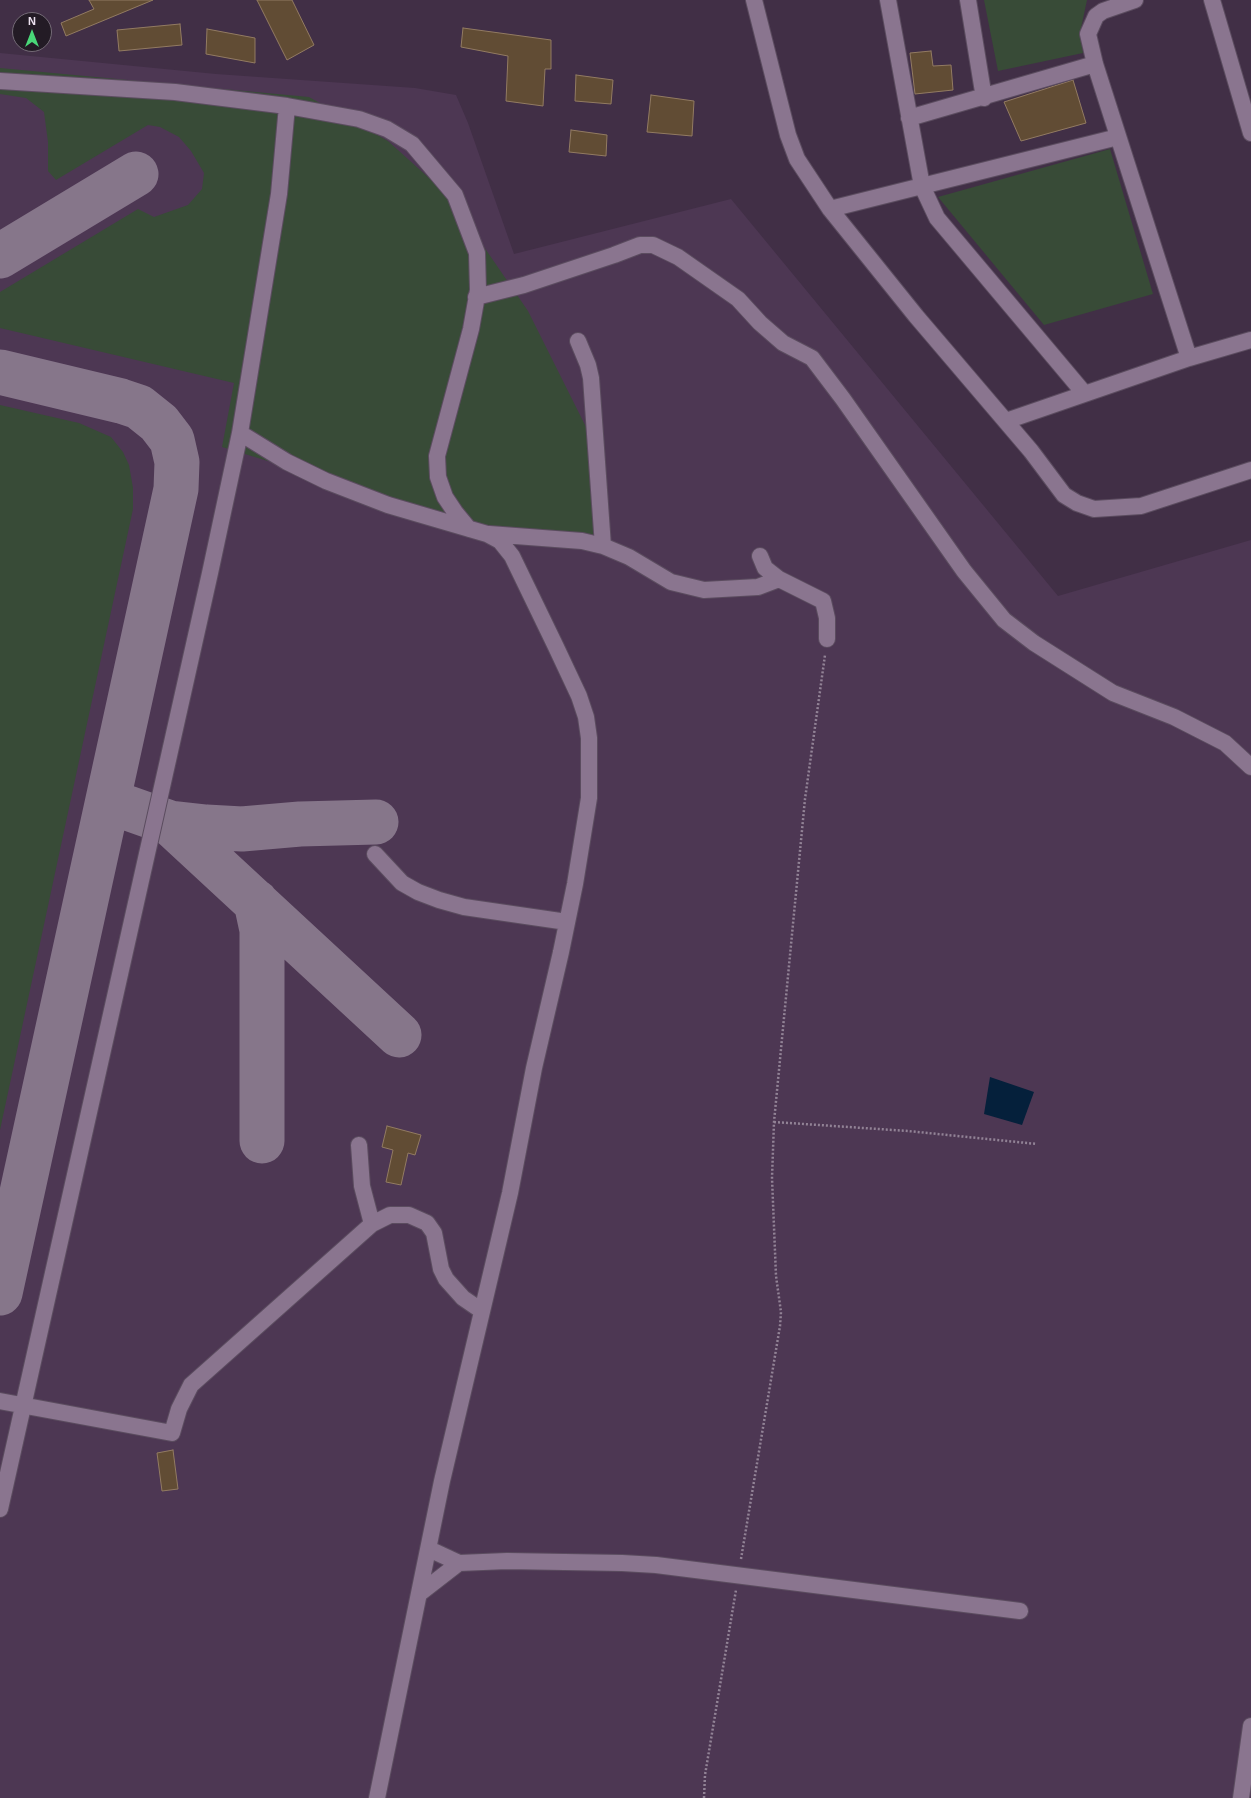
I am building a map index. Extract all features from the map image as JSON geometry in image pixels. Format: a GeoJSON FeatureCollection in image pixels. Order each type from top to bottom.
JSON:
{"type":"FeatureCollection","features":[{"type":"Feature","properties":{"kind":"street"},"geometry":{"type":"LineString","coordinates":[[754,0],[788,135],[798,159],[830,209],[916,316],[1006,420],[1064,495],[1077,503],[1094,509],[1141,506],[1251,470]]}},
{"type":"Feature","properties":{"kind":"street"},"geometry":{"type":"LineString","coordinates":[[888,0],[922,186],[937,218],[1084,393]]}},
{"type":"Feature","properties":{"kind":"street"},"geometry":{"type":"LineString","coordinates":[[968,0],[984,98]]}},
{"type":"Feature","properties":{"kind":"street"},"geometry":{"type":"LineString","coordinates":[[1135,0],[1103,11],[1093,21],[1088,34],[1095,64],[1189,358]]}},
{"type":"Feature","properties":{"kind":"street"},"geometry":{"type":"LineString","coordinates":[[1212,0],[1251,133]]}},
{"type":"Feature","properties":{"kind":"street"},"geometry":{"type":"LineString","coordinates":[[909,118],[984,98],[1095,64]]}},
{"type":"Feature","properties":{"kind":"street"},"geometry":{"type":"LineString","coordinates":[[0,81],[175,92],[287,106],[359,119],[387,128],[412,144],[455,195],[477,254],[478,290],[471,329],[437,456],[438,477],[445,497],[469,529]]}},
{"type":"Feature","properties":{"kind":"street"},"geometry":{"type":"LineString","coordinates":[[0,1509],[240,433],[279,194],[287,106]]}},
{"type":"Feature","properties":{"kind":"street"},"geometry":{"type":"LineString","coordinates":[[830,209],[1118,137]]}},
{"type":"Feature","properties":{"kind":"street"},"geometry":{"type":"LineString","coordinates":[[476,297],[524,285],[640,245],[653,245],[678,257],[738,299],[760,323],[783,343],[812,358],[843,399],[964,571],[1004,620],[1034,643],[1113,693],[1174,717],[1225,743],[1251,767]]}},
{"type":"Feature","properties":{"kind":"street"},"geometry":{"type":"LineString","coordinates":[[1006,420],[1189,358],[1251,340]]}},
{"type":"Feature","properties":{"kind":"street"},"geometry":{"type":"LineString","coordinates":[[578,341],[588,365],[591,378],[603,546]]}},
{"type":"Feature","properties":{"kind":"street"},"geometry":{"type":"LineString","coordinates":[[240,433],[287,462],[326,481],[388,505],[469,529],[488,534],[582,541],[603,546],[629,557],[671,582],[704,590],[758,587],[779,579]]}},
{"type":"Feature","properties":{"kind":"street"},"geometry":{"type":"LineString","coordinates":[[377,1798],[442,1481],[510,1193],[534,1068],[568,922],[589,798],[589,738],[586,717],[579,696],[512,556],[500,541],[488,534]]}},
{"type":"Feature","properties":{"kind":"street"},"geometry":{"type":"LineString","coordinates":[[760,556],[765,568],[779,579],[823,601],[826,618],[827,639]]}},
{"type":"Feature","properties":{"kind":"street"},"geometry":{"type":"LineString","coordinates":[[375,854],[402,883],[418,892],[439,900],[464,907],[568,922]]}},
{"type":"Feature","properties":{"kind":"street"},"geometry":{"type":"LineString","coordinates":[[359,1145],[362,1186],[372,1224]]}},
{"type":"Feature","properties":{"kind":"street"},"geometry":{"type":"LineString","coordinates":[[0,1401],[172,1434],[179,1409],[191,1385],[372,1224],[390,1215],[408,1215],[427,1223],[434,1233],[441,1269],[446,1279],[463,1298],[482,1311]]}},
{"type":"Feature","properties":{"kind":"street"},"geometry":{"type":"LineString","coordinates":[[428,1549],[459,1563],[507,1561],[656,1565],[1020,1611]]}},
{"type":"Feature","properties":{"kind":"street"},"geometry":{"type":"LineString","coordinates":[[419,1594],[459,1563]]}},
{"type":"Feature","properties":{"kind":"street"},"geometry":{"type":"LineString","coordinates":[[1241,1798],[1251,1726]]}},
{"type":"Feature","properties":{"kind":"path"},"geometry":{"type":"LineString","coordinates":[[704,1798],[705,1775],[781,1312],[776,1276],[772,1185],[774,1122],[805,799],[827,639]]}},
{"type":"Feature","properties":{"kind":"path"},"geometry":{"type":"LineString","coordinates":[[774,1122],[908,1131],[1037,1144]]}},
{"type":"Feature","properties":{"kind":"shaded area"},"geometry":{"type":"Polygon","coordinates":[[[0,53],[216,74],[415,88],[456,95],[468,123],[514,254],[731,199],[1058,596],[1251,540],[1251,1798],[0,1798],[0,53]]]}},
{"type":"Feature","properties":{"kind":"green space"},"geometry":{"type":"Polygon","coordinates":[[[984,0],[1087,0],[1080,33],[1083,53],[998,71],[984,0]]]}},
{"type":"Feature","properties":{"kind":"green space"},"geometry":{"type":"Polygon","coordinates":[[[0,68],[309,97],[388,141],[449,196],[528,311],[595,445],[602,538],[493,530],[222,447],[234,383],[0,328],[0,292],[138,209],[154,217],[188,205],[202,189],[204,173],[191,151],[179,137],[160,127],[148,125],[56,180],[48,171],[48,142],[44,112],[26,98],[0,94],[0,68]]]}},
{"type":"Feature","properties":{"kind":"green space"},"geometry":{"type":"Polygon","coordinates":[[[1110,149],[1153,294],[1044,325],[938,197],[1110,149]]]}},
{"type":"Feature","properties":{"kind":"green space"},"geometry":{"type":"Polygon","coordinates":[[[0,405],[79,423],[111,437],[123,452],[129,465],[133,488],[133,509],[0,1130],[0,405]]]}},
{"type":"Feature","properties":{"kind":"water"},"geometry":{"type":"Polygon","coordinates":[[[990,1077],[1034,1092],[1022,1125],[984,1114],[990,1077]]]}},
{"type":"Feature","properties":{"kind":"building"},"geometry":{"type":"Polygon","coordinates":[[[89,0],[153,0],[66,36],[61,23],[94,9],[89,0]]]}},
{"type":"Feature","properties":{"kind":"building"},"geometry":{"type":"Polygon","coordinates":[[[257,0],[292,0],[314,45],[287,60],[257,0]]]}},
{"type":"Feature","properties":{"kind":"building"},"geometry":{"type":"Polygon","coordinates":[[[180,24],[182,45],[119,51],[117,30],[180,24]]]}},
{"type":"Feature","properties":{"kind":"building"},"geometry":{"type":"Polygon","coordinates":[[[463,28],[551,40],[551,69],[545,69],[543,106],[506,101],[508,56],[461,47],[463,28]]]}},
{"type":"Feature","properties":{"kind":"building"},"geometry":{"type":"Polygon","coordinates":[[[207,29],[255,38],[255,63],[206,54],[207,29]]]}},
{"type":"Feature","properties":{"kind":"building"},"geometry":{"type":"Polygon","coordinates":[[[931,51],[933,66],[951,65],[953,90],[915,94],[910,53],[931,51]]]}},
{"type":"Feature","properties":{"kind":"building"},"geometry":{"type":"Polygon","coordinates":[[[576,75],[613,80],[611,104],[575,101],[576,75]]]}},
{"type":"Feature","properties":{"kind":"building"},"geometry":{"type":"Polygon","coordinates":[[[1073,80],[1086,123],[1021,141],[1004,102],[1073,80]]]}},
{"type":"Feature","properties":{"kind":"building"},"geometry":{"type":"Polygon","coordinates":[[[651,95],[694,101],[692,136],[647,132],[651,95]]]}},
{"type":"Feature","properties":{"kind":"building"},"geometry":{"type":"Polygon","coordinates":[[[571,130],[607,135],[606,156],[569,152],[571,130]]]}},
{"type":"Feature","properties":{"kind":"building"},"geometry":{"type":"Polygon","coordinates":[[[387,1126],[421,1135],[415,1155],[408,1153],[401,1185],[386,1182],[393,1150],[382,1147],[387,1126]]]}},
{"type":"Feature","properties":{"kind":"building"},"geometry":{"type":"Polygon","coordinates":[[[173,1450],[178,1489],[162,1491],[157,1453],[173,1450]]]}},
{"type":"Feature","properties":{"kind":"taxiway"},"geometry":{"type":"LineString","coordinates":[[0,256],[136,174]]}},
{"type":"Feature","properties":{"kind":"taxiway"},"geometry":{"type":"LineString","coordinates":[[0,372],[121,401],[139,407],[159,423],[172,440],[177,462],[176,489],[0,1293]]}},
{"type":"Feature","properties":{"kind":"taxiway"},"geometry":{"type":"LineString","coordinates":[[108,801],[170,823],[206,827],[242,829],[300,824],[376,822]]}},
{"type":"Feature","properties":{"kind":"taxiway"},"geometry":{"type":"LineString","coordinates":[[170,823],[399,1035]]}},
{"type":"Feature","properties":{"kind":"taxiway"},"geometry":{"type":"LineString","coordinates":[[256,902],[262,930],[262,1141]]}}]}
